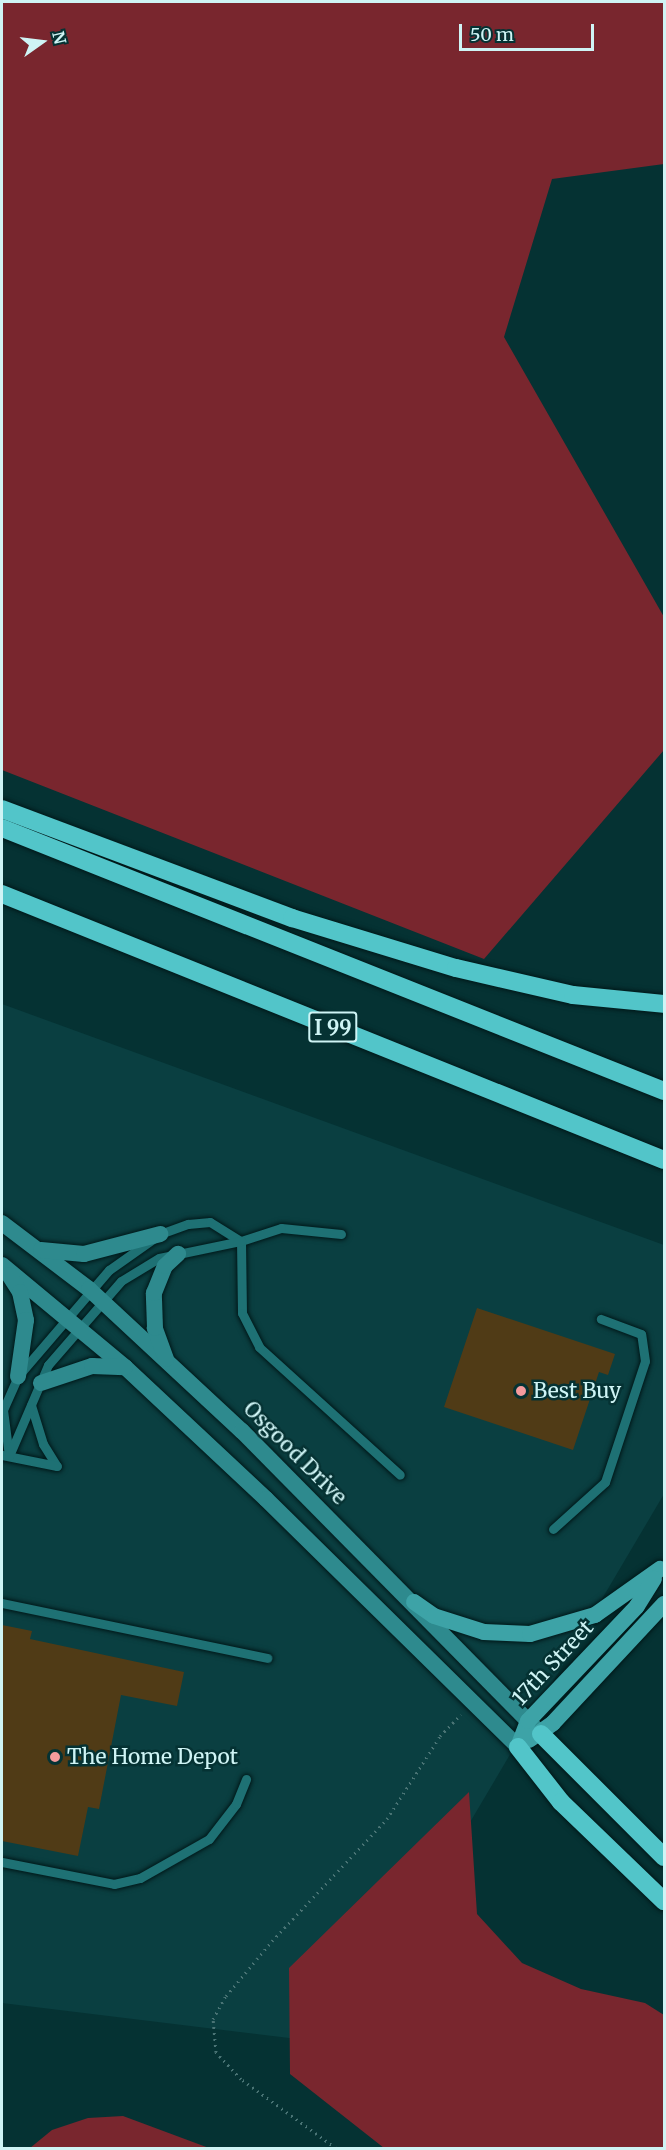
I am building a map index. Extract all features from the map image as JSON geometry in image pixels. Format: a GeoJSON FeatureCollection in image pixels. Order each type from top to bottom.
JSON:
{"type":"FeatureCollection","features":[{"type":"Feature","properties":{"kind":"highway"},"geometry":{"type":"LineString","coordinates":[[2,809],[292,918],[456,968],[573,995],[664,1004]]}},
{"type":"Feature","properties":{"kind":"highway"},"geometry":{"type":"LineString","coordinates":[[2,828],[664,1091]]}},
{"type":"Feature","properties":{"kind":"highway","name":"I 99"},"geometry":{"type":"LineString","coordinates":[[2,894],[664,1160]]}},
{"type":"Feature","properties":{"kind":"highway"},"geometry":{"type":"LineString","coordinates":[[534,1728],[664,1857]]}},
{"type":"Feature","properties":{"kind":"highway"},"geometry":{"type":"LineString","coordinates":[[518,1747],[561,1802],[664,1901]]}},
{"type":"Feature","properties":{"kind":"main road","name":"Osgood Drive"},"geometry":{"type":"LineString","coordinates":[[2,1223],[89,1289],[167,1362],[414,1602],[534,1728]]}},
{"type":"Feature","properties":{"kind":"main road"},"geometry":{"type":"LineString","coordinates":[[39,1250],[84,1254],[160,1234]]}},
{"type":"Feature","properties":{"kind":"main road"},"geometry":{"type":"LineString","coordinates":[[167,1362],[154,1328],[154,1293],[165,1266],[178,1254]]}},
{"type":"Feature","properties":{"kind":"main road"},"geometry":{"type":"LineString","coordinates":[[2,1266],[66,1315],[125,1367],[518,1747]]}},
{"type":"Feature","properties":{"kind":"main road"},"geometry":{"type":"LineString","coordinates":[[2,1266],[20,1292],[26,1320],[18,1376]]}},
{"type":"Feature","properties":{"kind":"main road"},"geometry":{"type":"LineString","coordinates":[[41,1383],[92,1366],[125,1367]]}},
{"type":"Feature","properties":{"kind":"main road"},"geometry":{"type":"LineString","coordinates":[[414,1602],[434,1616],[484,1632],[530,1634],[596,1615],[662,1566]]}},
{"type":"Feature","properties":{"kind":"main road","name":"17th Street"},"geometry":{"type":"LineString","coordinates":[[518,1747],[637,1606],[662,1566]]}},
{"type":"Feature","properties":{"kind":"main road","name":"17th Street"},"geometry":{"type":"LineString","coordinates":[[534,1728],[664,1604]]}},
{"type":"Feature","properties":{"kind":"lane"},"geometry":{"type":"LineString","coordinates":[[5,1456],[2,1411],[18,1376],[89,1289],[160,1234],[210,1222],[241,1241]]}},
{"type":"Feature","properties":{"kind":"lane"},"geometry":{"type":"LineString","coordinates":[[5,1456],[48,1365],[79,1326],[142,1266],[178,1254],[241,1241],[281,1228],[341,1234]]}},
{"type":"Feature","properties":{"kind":"lane"},"geometry":{"type":"LineString","coordinates":[[241,1241],[242,1313],[259,1347],[400,1475]]}},
{"type":"Feature","properties":{"kind":"lane"},"geometry":{"type":"LineString","coordinates":[[553,1529],[605,1482],[645,1361],[641,1334],[602,1319]]}},
{"type":"Feature","properties":{"kind":"lane"},"geometry":{"type":"LineString","coordinates":[[5,1456],[57,1466],[43,1444],[31,1405]]}},
{"type":"Feature","properties":{"kind":"lane"},"geometry":{"type":"LineString","coordinates":[[2,1603],[267,1658]]}},
{"type":"Feature","properties":{"kind":"lane"},"geometry":{"type":"LineString","coordinates":[[2,1862],[114,1884],[140,1878],[209,1839],[236,1804],[246,1779]]}},
{"type":"Feature","properties":{"kind":"path"},"geometry":{"type":"LineString","coordinates":[[336,2148],[241,2079],[216,2052],[213,2019],[226,1996],[272,1941],[387,1819],[440,1736],[472,1701]]}},
{"type":"Feature","properties":{"kind":"shaded area"},"geometry":{"type":"Polygon","coordinates":[[[2,2],[664,2],[664,164],[552,179],[504,337],[664,617],[664,750],[484,959],[2,770],[2,2]]]}},
{"type":"Feature","properties":{"kind":"shaded area"},"geometry":{"type":"Polygon","coordinates":[[[2,1004],[664,1245],[664,1494],[339,2044],[2,2003],[2,1004]]]}},
{"type":"Feature","properties":{"kind":"shaded area"},"geometry":{"type":"Polygon","coordinates":[[[469,1792],[477,1914],[522,1963],[581,1989],[645,2003],[664,2015],[664,2148],[384,2148],[290,2074],[289,1968],[469,1792]]]}},
{"type":"Feature","properties":{"kind":"shaded area"},"geometry":{"type":"Polygon","coordinates":[[[123,2116],[209,2148],[30,2148],[52,2130],[88,2118],[123,2116]]]}},
{"type":"Feature","properties":{"kind":"building","name":"Best Buy"},"geometry":{"type":"Polygon","coordinates":[[[477,1308],[615,1354],[608,1375],[599,1372],[573,1450],[444,1407],[477,1308]]]}},
{"type":"Feature","properties":{"kind":"building","name":"The Home Depot"},"geometry":{"type":"Polygon","coordinates":[[[2,1625],[32,1631],[30,1639],[184,1672],[177,1706],[121,1695],[99,1809],[88,1807],[78,1856],[2,1841],[2,1625]]]}},
{"type":"Feature","properties":{"kind":"place","name":"Best Buy"},"geometry":{"type":"Point","coordinates":[521,1391]}},
{"type":"Feature","properties":{"kind":"place","name":"The Home Depot"},"geometry":{"type":"Point","coordinates":[55,1757]}}]}
